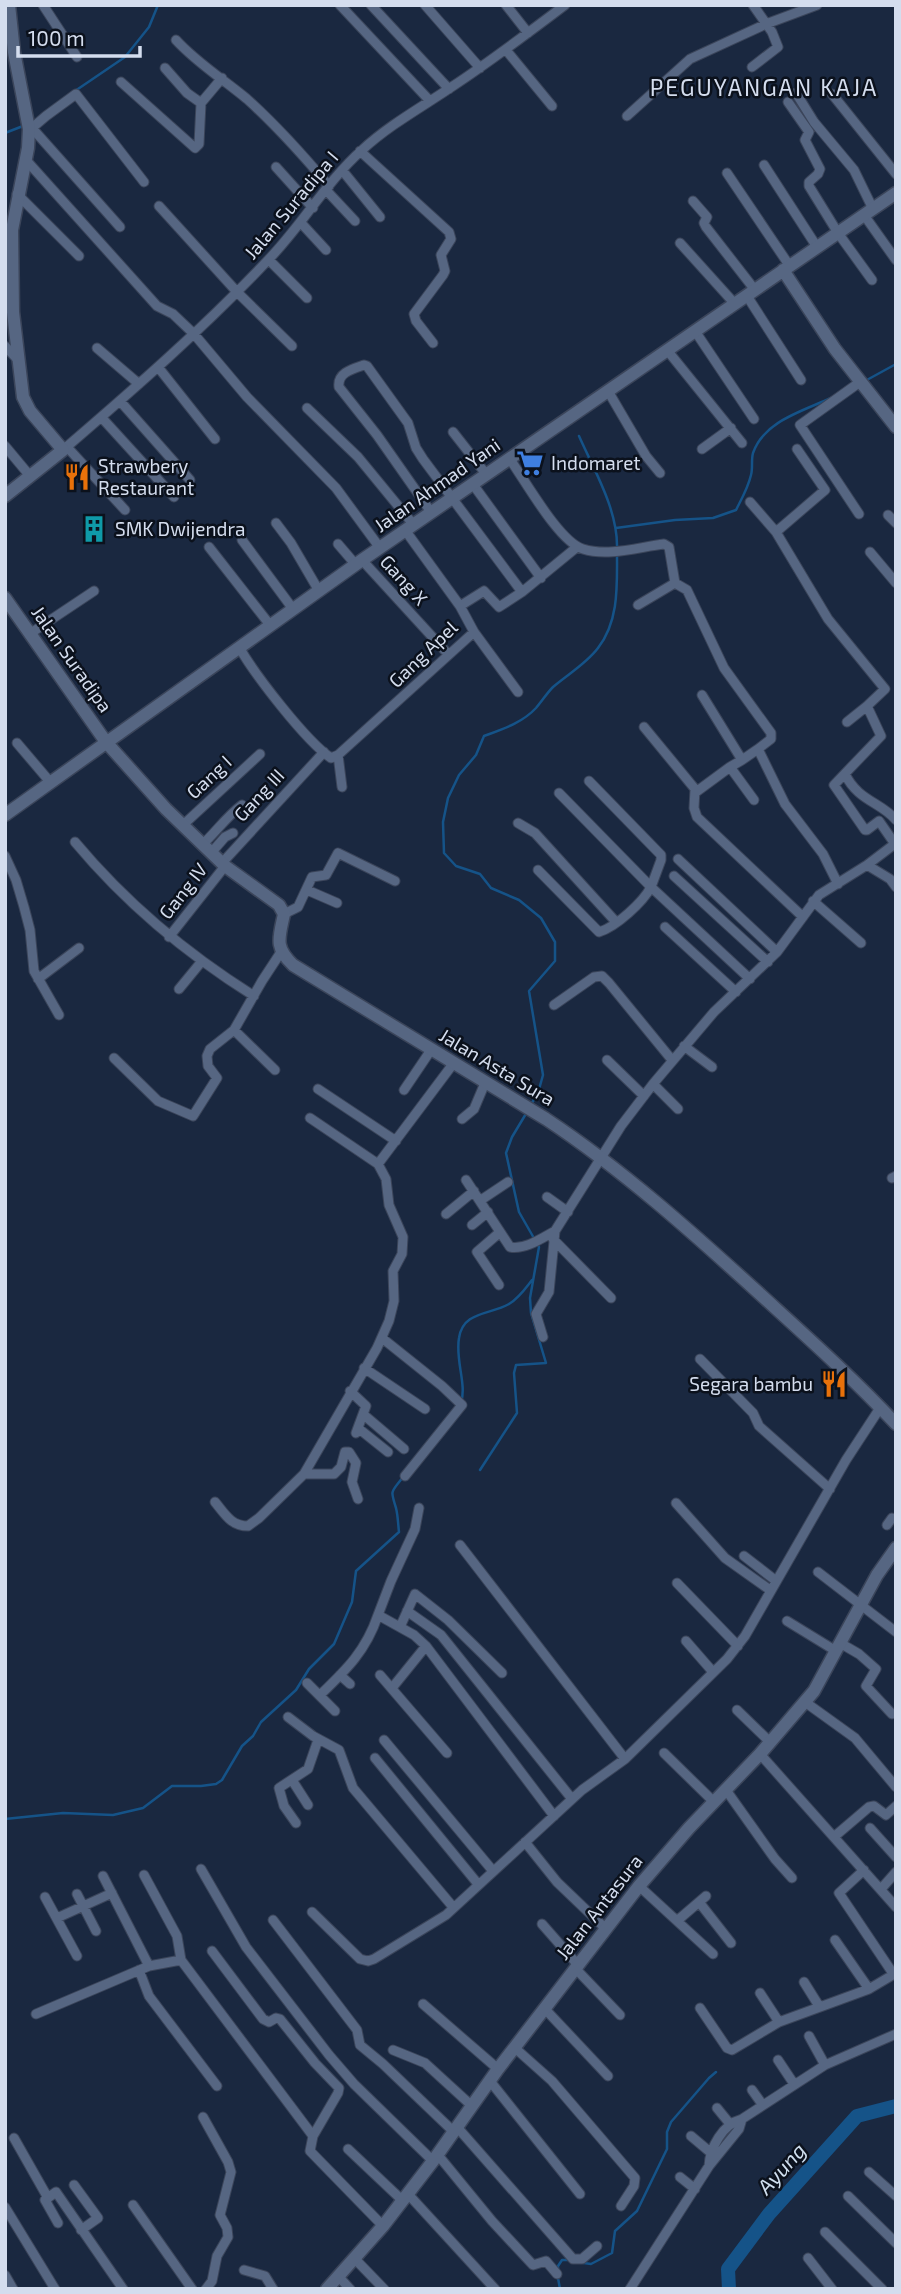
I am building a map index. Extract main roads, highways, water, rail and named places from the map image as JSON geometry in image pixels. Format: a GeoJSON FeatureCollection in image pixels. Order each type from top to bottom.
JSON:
{"type":"FeatureCollection","features":[{"type":"Feature","properties":{"kind":"main road"},"geometry":{"type":"LineString","coordinates":[[5,496],[65,449],[26,405],[19,360],[13,312],[13,214],[31,130],[10,53],[9,5]]}},
{"type":"Feature","properties":{"kind":"main road","name":"Jalan Ahmad Yani"},"geometry":{"type":"LineString","coordinates":[[5,816],[431,512],[449,494],[486,474],[896,193]]}},
{"type":"Feature","properties":{"kind":"main road"},"geometry":{"type":"LineString","coordinates":[[786,268],[860,382],[896,427]]}},
{"type":"Feature","properties":{"kind":"main road","name":"Jalan Suradipa"},"geometry":{"type":"LineString","coordinates":[[5,598],[106,742]]}},
{"type":"Feature","properties":{"kind":"main road","name":"Jalan Asta Sura"},"geometry":{"type":"LineString","coordinates":[[106,742],[207,849],[223,864],[275,901],[284,914],[279,947],[293,965],[546,1119],[600,1160],[696,1237],[896,1424]]}},
{"type":"Feature","properties":{"kind":"main road","name":"Jalan Antasura"},"geometry":{"type":"LineString","coordinates":[[327,2289],[383,2226],[498,2069],[639,1886],[814,1691],[877,1575],[896,1548]]}},
{"type":"Feature","properties":{"kind":"waterway"},"geometry":{"type":"LineString","coordinates":[[75,91],[125,57],[149,27],[158,5]]}},
{"type":"Feature","properties":{"kind":"waterway"},"geometry":{"type":"LineString","coordinates":[[5,133],[23,126]]}},
{"type":"Feature","properties":{"kind":"waterway"},"geometry":{"type":"LineString","coordinates":[[865,381],[896,364]]}},
{"type":"Feature","properties":{"kind":"waterway"},"geometry":{"type":"LineString","coordinates":[[616,528],[713,518],[736,510],[750,480],[753,453],[758,442],[786,418],[831,398]]}},
{"type":"Feature","properties":{"kind":"waterway"},"geometry":{"type":"LineString","coordinates":[[579,436],[614,519],[617,548]]}},
{"type":"Feature","properties":{"kind":"waterway"},"geometry":{"type":"LineString","coordinates":[[530,1106],[538,1093],[543,1075],[529,991],[555,961],[555,942],[541,918],[519,900],[491,888],[480,874],[456,866],[444,853],[443,822],[448,798],[459,775],[476,755],[484,736],[525,718],[553,687],[593,654],[605,638],[615,603],[617,554]]}},
{"type":"Feature","properties":{"kind":"waterway"},"geometry":{"type":"LineString","coordinates":[[480,1470],[517,1413],[514,1373],[516,1365],[546,1363],[531,1313],[530,1298],[539,1247],[519,1212],[506,1153],[527,1112]]}},
{"type":"Feature","properties":{"kind":"waterway"},"geometry":{"type":"LineString","coordinates":[[461,1403],[463,1388],[458,1346],[462,1329],[472,1318],[513,1302],[532,1280]]}},
{"type":"Feature","properties":{"kind":"waterway"},"geometry":{"type":"LineString","coordinates":[[5,1819],[63,1813],[113,1815],[143,1808],[172,1786],[201,1786],[216,1784],[222,1780],[242,1746],[253,1736],[261,1722],[296,1690],[309,1669],[334,1644],[352,1602],[356,1571],[399,1532],[392,1494],[403,1477]]}},
{"type":"Feature","properties":{"kind":"waterway"},"geometry":{"type":"LineString","coordinates":[[577,2262],[591,2264],[612,2253],[615,2231],[637,2211],[667,2149],[667,2132],[671,2122],[716,2072]]}},
{"type":"Feature","properties":{"kind":"waterway","name":"Ayung"},"geometry":{"type":"LineString","coordinates":[[729,2289],[728,2269],[769,2214],[857,2116],[896,2106]]}},
{"type":"Feature","properties":{"kind":"waterway"},"geometry":{"type":"LineString","coordinates":[[558,2271],[562,2260],[571,2260]]}},
{"type":"Feature","properties":{"kind":"waterway"},"geometry":{"type":"LineString","coordinates":[[558,2278],[560,2289]]}},
{"type":"Feature","properties":{"kind":"place","name":"Indomaret"},"geometry":{"type":"Point","coordinates":[530,463]}},
{"type":"Feature","properties":{"kind":"place","name":"Strawbery Restaurant"},"geometry":{"type":"Point","coordinates":[77,477]}},
{"type":"Feature","properties":{"kind":"place","name":"SMK Dwijendra"},"geometry":{"type":"Point","coordinates":[94,529]}},
{"type":"Feature","properties":{"kind":"place","name":"Segara bambu"},"geometry":{"type":"Point","coordinates":[834,1384]}},
{"type":"Feature","properties":{"kind":"district","name":"PEGUYANGAN KAJA"},"geometry":{"type":"Point","coordinates":[764,88]}}]}
